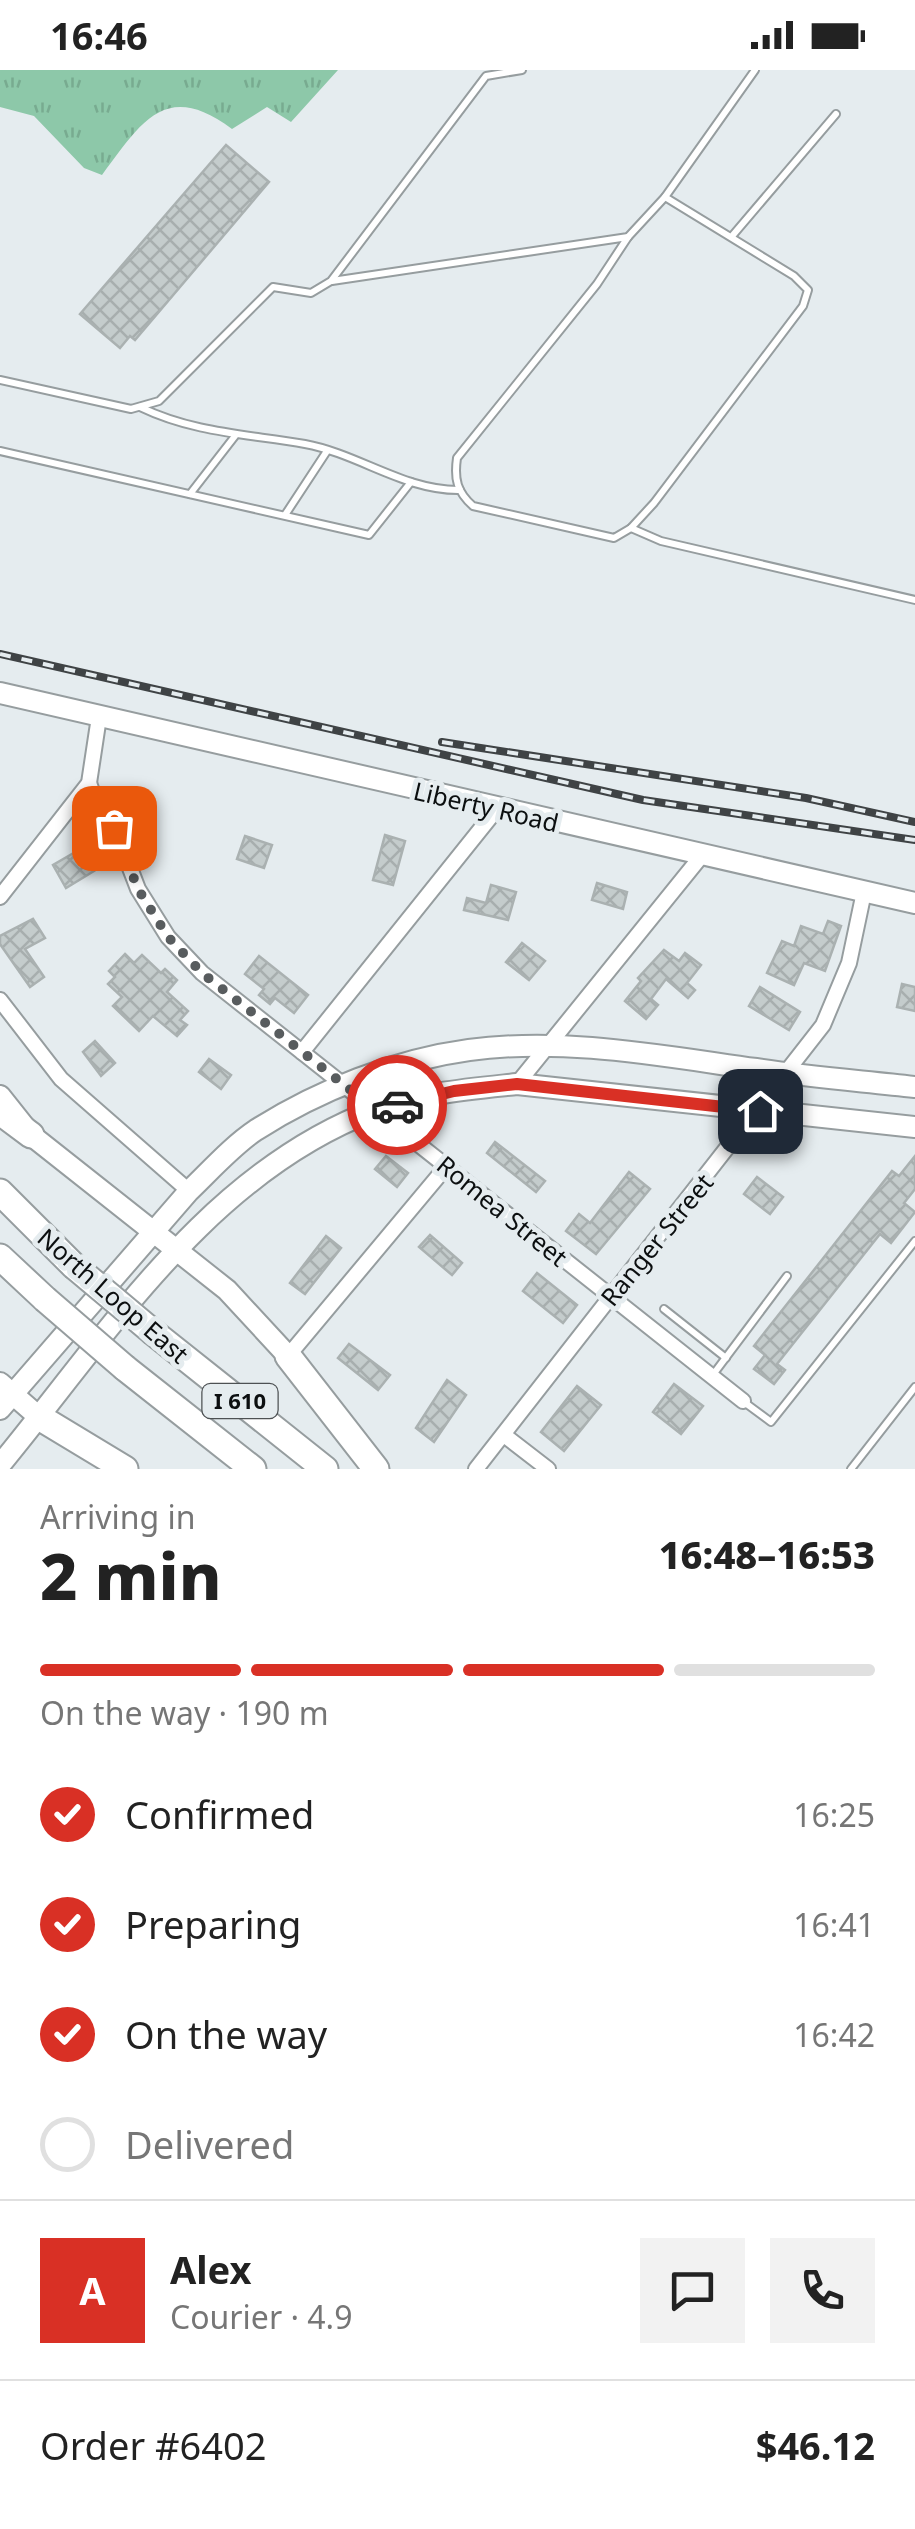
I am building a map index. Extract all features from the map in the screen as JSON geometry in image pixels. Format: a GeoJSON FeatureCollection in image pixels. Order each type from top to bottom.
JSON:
{"type":"FeatureCollection","features":[{"type":"Feature","properties":{"kind":"highway"},"geometry":{"type":"LineString","coordinates":[[0,1112],[31,1135]]}},
{"type":"Feature","properties":{"kind":"highway","name":"North Loop East"},"geometry":{"type":"LineString","coordinates":[[0,1192],[74,1266],[326,1469]]}},
{"type":"Feature","properties":{"kind":"highway","name":"North Loop East"},"geometry":{"type":"LineString","coordinates":[[0,1258],[126,1368],[253,1469]]}},
{"type":"Feature","properties":{"kind":"highway"},"geometry":{"type":"LineString","coordinates":[[288,1356],[376,1469]]}},
{"type":"Feature","properties":{"kind":"highway"},"geometry":{"type":"LineString","coordinates":[[39,1418],[125,1469]]}},
{"type":"Feature","properties":{"kind":"main road","name":"Liberty Road"},"geometry":{"type":"LineString","coordinates":[[0,693],[496,810],[915,903]]}},
{"type":"Feature","properties":{"kind":"main road"},"geometry":{"type":"LineString","coordinates":[[39,1418],[4,1395],[189,1191],[254,1132],[342,1086],[470,1050],[546,1047],[624,1050],[915,1087]]}},
{"type":"Feature","properties":{"kind":"main road"},"geometry":{"type":"LineString","coordinates":[[4,1466],[175,1251],[290,1152],[376,1110],[454,1091],[517,1084],[915,1127]]}},
{"type":"Feature","properties":{"kind":"main road"},"geometry":{"type":"LineString","coordinates":[[0,1096],[31,1135],[227,1290],[288,1356]]}},
{"type":"Feature","properties":{"kind":"street"},"geometry":{"type":"LineString","coordinates":[[0,897],[89,782],[100,716]]}},
{"type":"Feature","properties":{"kind":"street","name":"Romea Street"},"geometry":{"type":"LineString","coordinates":[[89,782],[100,813],[114,828],[138,889],[168,937],[202,973],[743,1401]]}},
{"type":"Feature","properties":{"kind":"street"},"geometry":{"type":"LineString","coordinates":[[302,1052],[496,810]]}},
{"type":"Feature","properties":{"kind":"street"},"geometry":{"type":"LineString","coordinates":[[517,1084],[703,854]]}},
{"type":"Feature","properties":{"kind":"street","name":"Ranger Street"},"geometry":{"type":"LineString","coordinates":[[476,1469],[789,1073],[830,1010],[849,963],[864,892]]}},
{"type":"Feature","properties":{"kind":"street"},"geometry":{"type":"LineString","coordinates":[[0,1000],[61,1079],[108,1125],[189,1191]]}},
{"type":"Feature","properties":{"kind":"street"},"geometry":{"type":"LineString","coordinates":[[288,1356],[446,1167]]}},
{"type":"Feature","properties":{"kind":"street"},"geometry":{"type":"LineString","coordinates":[[504,1436],[548,1469]]}},
{"type":"Feature","properties":{"kind":"lane"},"geometry":{"type":"LineString","coordinates":[[0,380],[131,409],[159,401],[273,287],[311,293],[331,281],[486,76],[522,70]]}},
{"type":"Feature","properties":{"kind":"lane"},"geometry":{"type":"LineString","coordinates":[[665,197],[733,235],[794,276],[808,290],[803,306],[631,528],[614,538],[474,506],[454,476],[457,458],[597,284],[628,237],[665,197],[755,70]]}},
{"type":"Feature","properties":{"kind":"lane"},"geometry":{"type":"LineString","coordinates":[[733,235],[836,114]]}},
{"type":"Feature","properties":{"kind":"lane"},"geometry":{"type":"LineString","coordinates":[[331,281],[628,237]]}},
{"type":"Feature","properties":{"kind":"lane"},"geometry":{"type":"LineString","coordinates":[[138,406],[177,425],[307,444],[434,491],[460,490]]}},
{"type":"Feature","properties":{"kind":"lane"},"geometry":{"type":"LineString","coordinates":[[190,494],[235,436]]}},
{"type":"Feature","properties":{"kind":"lane"},"geometry":{"type":"LineString","coordinates":[[0,451],[369,535],[411,482]]}},
{"type":"Feature","properties":{"kind":"lane"},"geometry":{"type":"LineString","coordinates":[[285,515],[327,451]]}},
{"type":"Feature","properties":{"kind":"lane"},"geometry":{"type":"LineString","coordinates":[[631,528],[660,541],[915,600]]}},
{"type":"Feature","properties":{"kind":"lane"},"geometry":{"type":"LineString","coordinates":[[743,1401],[771,1422],[915,1242]]}},
{"type":"Feature","properties":{"kind":"lane"},"geometry":{"type":"LineString","coordinates":[[906,1253],[915,1260]]}},
{"type":"Feature","properties":{"kind":"lane"},"geometry":{"type":"LineString","coordinates":[[712,1377],[788,1276]]}},
{"type":"Feature","properties":{"kind":"lane"},"geometry":{"type":"LineString","coordinates":[[664,1309],[726,1358]]}},
{"type":"Feature","properties":{"kind":"lane"},"geometry":{"type":"LineString","coordinates":[[852,1469],[915,1388]]}},
{"type":"Feature","properties":{"kind":"green space"},"geometry":{"type":"Polygon","coordinates":[[[0,70],[338,70],[291,122],[267,107],[232,129],[189,108],[157,113],[130,138],[102,175],[84,168],[34,116],[0,107],[0,70]]]}},
{"type":"Feature","properties":{"kind":"building"},"geometry":{"type":"Polygon","coordinates":[[[226,145],[269,182],[135,340],[130,336],[120,348],[80,314],[226,145]]]}},
{"type":"Feature","properties":{"kind":"building"},"geometry":{"type":"Polygon","coordinates":[[[385,835],[405,841],[393,885],[373,880],[385,835]]]}},
{"type":"Feature","properties":{"kind":"building"},"geometry":{"type":"Polygon","coordinates":[[[245,836],[272,845],[264,868],[237,859],[245,836]]]}},
{"type":"Feature","properties":{"kind":"building"},"geometry":{"type":"Polygon","coordinates":[[[77,851],[94,871],[66,888],[53,865],[77,851]]]}},
{"type":"Feature","properties":{"kind":"building"},"geometry":{"type":"Polygon","coordinates":[[[597,883],[627,892],[623,909],[592,900],[597,883]]]}},
{"type":"Feature","properties":{"kind":"building"},"geometry":{"type":"Polygon","coordinates":[[[491,885],[516,892],[508,920],[464,910],[467,898],[486,903],[491,885]]]}},
{"type":"Feature","properties":{"kind":"building"},"geometry":{"type":"Polygon","coordinates":[[[33,919],[45,938],[25,949],[44,977],[30,987],[0,944],[0,936],[33,919]]]}},
{"type":"Feature","properties":{"kind":"building"},"geometry":{"type":"Polygon","coordinates":[[[828,921],[841,926],[825,971],[804,963],[794,985],[767,973],[782,941],[794,946],[801,926],[823,934],[828,921]]]}},
{"type":"Feature","properties":{"kind":"building"},"geometry":{"type":"Polygon","coordinates":[[[522,943],[545,961],[529,980],[506,962],[522,943]]]}},
{"type":"Feature","properties":{"kind":"building"},"geometry":{"type":"Polygon","coordinates":[[[664,950],[679,961],[685,953],[701,965],[687,983],[695,990],[688,998],[666,979],[651,999],[658,1005],[646,1019],[625,1001],[641,981],[638,978],[664,950]]]}},
{"type":"Feature","properties":{"kind":"building"},"geometry":{"type":"Polygon","coordinates":[[[125,954],[134,963],[142,955],[161,973],[165,969],[177,980],[167,992],[188,1011],[180,1020],[187,1025],[177,1036],[153,1016],[139,1031],[113,1006],[122,997],[108,984],[115,977],[109,971],[125,954]]]}},
{"type":"Feature","properties":{"kind":"building"},"geometry":{"type":"Polygon","coordinates":[[[259,956],[308,995],[294,1013],[275,998],[270,1004],[259,995],[264,989],[245,974],[259,956]]]}},
{"type":"Feature","properties":{"kind":"building"},"geometry":{"type":"Polygon","coordinates":[[[902,984],[915,987],[915,1011],[897,1007],[902,984]]]}},
{"type":"Feature","properties":{"kind":"building"},"geometry":{"type":"Polygon","coordinates":[[[760,987],[800,1012],[789,1030],[749,1006],[760,987]]]}},
{"type":"Feature","properties":{"kind":"building"},"geometry":{"type":"Polygon","coordinates":[[[95,1041],[115,1063],[101,1076],[83,1052],[95,1041]]]}},
{"type":"Feature","properties":{"kind":"building"},"geometry":{"type":"Polygon","coordinates":[[[209,1059],[231,1075],[221,1089],[199,1072],[209,1059]]]}},
{"type":"Feature","properties":{"kind":"building"},"geometry":{"type":"Polygon","coordinates":[[[495,1142],[545,1181],[536,1192],[487,1153],[495,1142]]]}},
{"type":"Feature","properties":{"kind":"building"},"geometry":{"type":"Polygon","coordinates":[[[386,1156],[408,1173],[397,1187],[375,1169],[386,1156]]]}},
{"type":"Feature","properties":{"kind":"building"},"geometry":{"type":"Polygon","coordinates":[[[915,1156],[915,1189],[904,1203],[915,1212],[891,1243],[880,1234],[777,1364],[785,1370],[774,1384],[754,1369],[765,1355],[754,1346],[892,1171],[899,1176],[915,1156]]]}},
{"type":"Feature","properties":{"kind":"building"},"geometry":{"type":"Polygon","coordinates":[[[629,1172],[650,1189],[596,1254],[566,1231],[579,1214],[590,1223],[629,1172]]]}},
{"type":"Feature","properties":{"kind":"building"},"geometry":{"type":"Polygon","coordinates":[[[757,1177],[783,1197],[770,1214],[744,1194],[757,1177]]]}},
{"type":"Feature","properties":{"kind":"building"},"geometry":{"type":"Polygon","coordinates":[[[430,1235],[462,1263],[452,1275],[419,1247],[430,1235]]]}},
{"type":"Feature","properties":{"kind":"building"},"geometry":{"type":"Polygon","coordinates":[[[326,1236],[341,1248],[305,1294],[290,1283],[326,1236]]]}},
{"type":"Feature","properties":{"kind":"building"},"geometry":{"type":"Polygon","coordinates":[[[537,1273],[577,1305],[563,1323],[523,1291],[537,1273]]]}},
{"type":"Feature","properties":{"kind":"building"},"geometry":{"type":"Polygon","coordinates":[[[349,1344],[390,1375],[378,1390],[338,1358],[349,1344]]]}},
{"type":"Feature","properties":{"kind":"building"},"geometry":{"type":"Polygon","coordinates":[[[447,1380],[466,1395],[434,1442],[416,1428],[447,1380]]]}},
{"type":"Feature","properties":{"kind":"building"},"geometry":{"type":"Polygon","coordinates":[[[674,1384],[703,1406],[681,1434],[653,1412],[674,1384]]]}},
{"type":"Feature","properties":{"kind":"building"},"geometry":{"type":"Polygon","coordinates":[[[577,1386],[601,1405],[564,1451],[541,1432],[577,1386]]]}},
{"type":"Feature","properties":{"kind":"railway"},"geometry":{"type":"LineString","coordinates":[[0,654],[643,800],[915,840]]}},
{"type":"Feature","properties":{"kind":"railway"},"geometry":{"type":"LineString","coordinates":[[442,742],[806,798],[915,822]]}},
{"type":"Feature","properties":{"kind":"way so far"},"geometry":{"type":"LineString","coordinates":[[114,828],[138,889],[168,937],[202,973],[376,1110],[397,1105]]}},
{"type":"Feature","properties":{"kind":"route"},"geometry":{"type":"LineString","coordinates":[[397,1105],[454,1091],[517,1084],[760,1111]]}}]}
